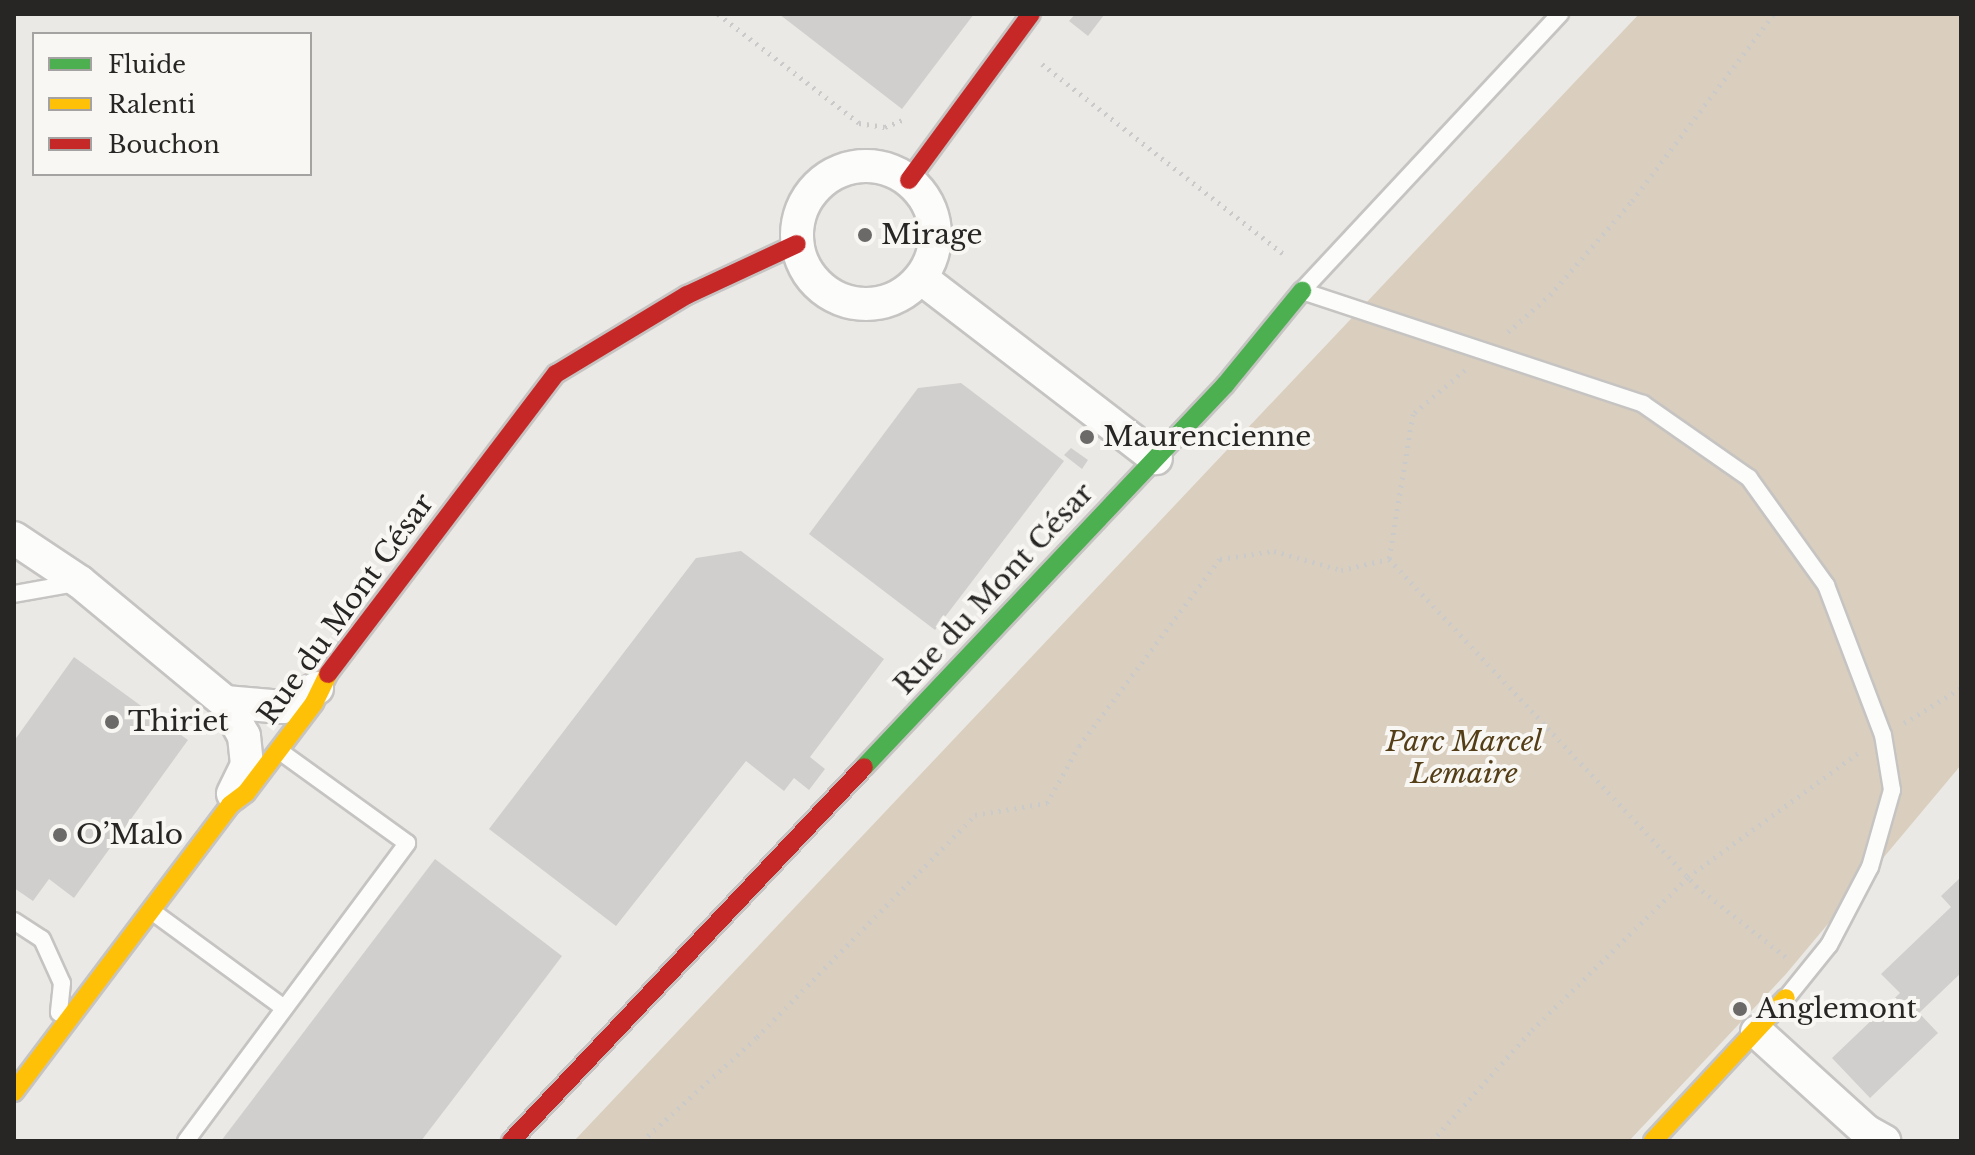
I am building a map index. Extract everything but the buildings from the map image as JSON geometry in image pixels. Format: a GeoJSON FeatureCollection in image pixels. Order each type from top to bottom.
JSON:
{"type":"FeatureCollection","features":[{"type":"Feature","properties":{"kind":"street"},"geometry":{"type":"LineString","coordinates":[[909,180],[1031,14]]}},
{"type":"Feature","properties":{"kind":"street"},"geometry":{"type":"LineString","coordinates":[[868,166],[909,180],[932,216],[935,238],[921,278],[904,294],[883,303],[848,302],[817,286],[797,244],[802,209],[826,178],[868,166]]}},
{"type":"Feature","properties":{"kind":"street","name":"Rue du Mont César"},"geometry":{"type":"LineString","coordinates":[[14,1092],[230,805],[279,750],[314,703],[317,688],[556,374],[687,295],[797,244]]}},
{"type":"Feature","properties":{"kind":"street"},"geometry":{"type":"LineString","coordinates":[[921,278],[1156,458]]}},
{"type":"Feature","properties":{"kind":"street","name":"Rue du Mont César"},"geometry":{"type":"LineString","coordinates":[[511,1141],[1156,458],[1308,285]]}},
{"type":"Feature","properties":{"kind":"street"},"geometry":{"type":"LineString","coordinates":[[14,538],[80,582],[225,702],[244,736],[247,765],[230,805]]}},
{"type":"Feature","properties":{"kind":"street"},"geometry":{"type":"LineString","coordinates":[[225,702],[283,707],[317,688]]}},
{"type":"Feature","properties":{"kind":"street"},"geometry":{"type":"LineString","coordinates":[[1653,1141],[1786,998]]}},
{"type":"Feature","properties":{"kind":"street"},"geometry":{"type":"LineString","coordinates":[[1757,1032],[1866,1131],[1884,1141]]}},
{"type":"Feature","properties":{"kind":"lane"},"geometry":{"type":"LineString","coordinates":[[1560,14],[1308,285],[1483,354],[1643,404],[1749,478],[1826,585],[1883,735],[1892,790],[1870,867],[1829,945],[1786,998]]}},
{"type":"Feature","properties":{"kind":"lane"},"geometry":{"type":"LineString","coordinates":[[14,594],[80,582]]}},
{"type":"Feature","properties":{"kind":"lane"},"geometry":{"type":"LineString","coordinates":[[186,1141],[407,843],[279,750]]}},
{"type":"Feature","properties":{"kind":"lane"},"geometry":{"type":"LineString","coordinates":[[152,911],[284,1008]]}},
{"type":"Feature","properties":{"kind":"lane"},"geometry":{"type":"LineString","coordinates":[[14,921],[42,939],[62,983],[57,1038]]}},
{"type":"Feature","properties":{"kind":"path"},"geometry":{"type":"LineString","coordinates":[[718,14],[859,123],[885,127],[906,119]]}},
{"type":"Feature","properties":{"kind":"path"},"geometry":{"type":"LineString","coordinates":[[1389,559],[1413,414],[1550,295],[1632,201],[1774,14]]}},
{"type":"Feature","properties":{"kind":"path"},"geometry":{"type":"LineString","coordinates":[[1012,40],[1308,285]]}},
{"type":"Feature","properties":{"kind":"path"},"geometry":{"type":"LineString","coordinates":[[642,1141],[757,1037],[975,815],[1047,803],[1079,746],[1220,559],[1274,551],[1341,570],[1389,559]]}},
{"type":"Feature","properties":{"kind":"path"},"geometry":{"type":"LineString","coordinates":[[1389,559],[1688,877],[1806,973]]}},
{"type":"Feature","properties":{"kind":"path"},"geometry":{"type":"LineString","coordinates":[[1432,1141],[1532,1030],[1688,877],[1795,794],[1961,688]]}},
{"type":"Feature","properties":{"kind":"green space","name":"Parc Marcel Lemaire"},"geometry":{"type":"Polygon","coordinates":[[[1639,14],[1961,14],[1961,765],[1786,974],[1629,1141],[574,1141],[1639,14]]]}},
{"type":"Feature","properties":{"kind":"traffic: fast"},"geometry":{"type":"LineString","coordinates":[[864,767],[1225,385],[1302,291]]}},
{"type":"Feature","properties":{"kind":"traffic: slow"},"geometry":{"type":"LineString","coordinates":[[14,1092],[230,805],[246,793],[314,703],[328,674]]}},
{"type":"Feature","properties":{"kind":"traffic: slow"},"geometry":{"type":"LineString","coordinates":[[1653,1141],[1786,998]]}},
{"type":"Feature","properties":{"kind":"traffic: jam"},"geometry":{"type":"LineString","coordinates":[[909,180],[1031,14]]}},
{"type":"Feature","properties":{"kind":"traffic: jam"},"geometry":{"type":"LineString","coordinates":[[328,674],[556,374],[687,295],[797,244]]}},
{"type":"Feature","properties":{"kind":"traffic: jam"},"geometry":{"type":"LineString","coordinates":[[511,1141],[864,767]]}},
{"type":"Feature","properties":{"kind":"place","name":"Mirage"},"geometry":{"type":"Point","coordinates":[865,235]}},
{"type":"Feature","properties":{"kind":"place","name":"Maurencienne"},"geometry":{"type":"Point","coordinates":[1087,437]}},
{"type":"Feature","properties":{"kind":"place","name":"Thiriet"},"geometry":{"type":"Point","coordinates":[112,722]}},
{"type":"Feature","properties":{"kind":"place","name":"O’Malo"},"geometry":{"type":"Point","coordinates":[60,835]}},
{"type":"Feature","properties":{"kind":"place","name":"Anglemont"},"geometry":{"type":"Point","coordinates":[1740,1009]}}]}
